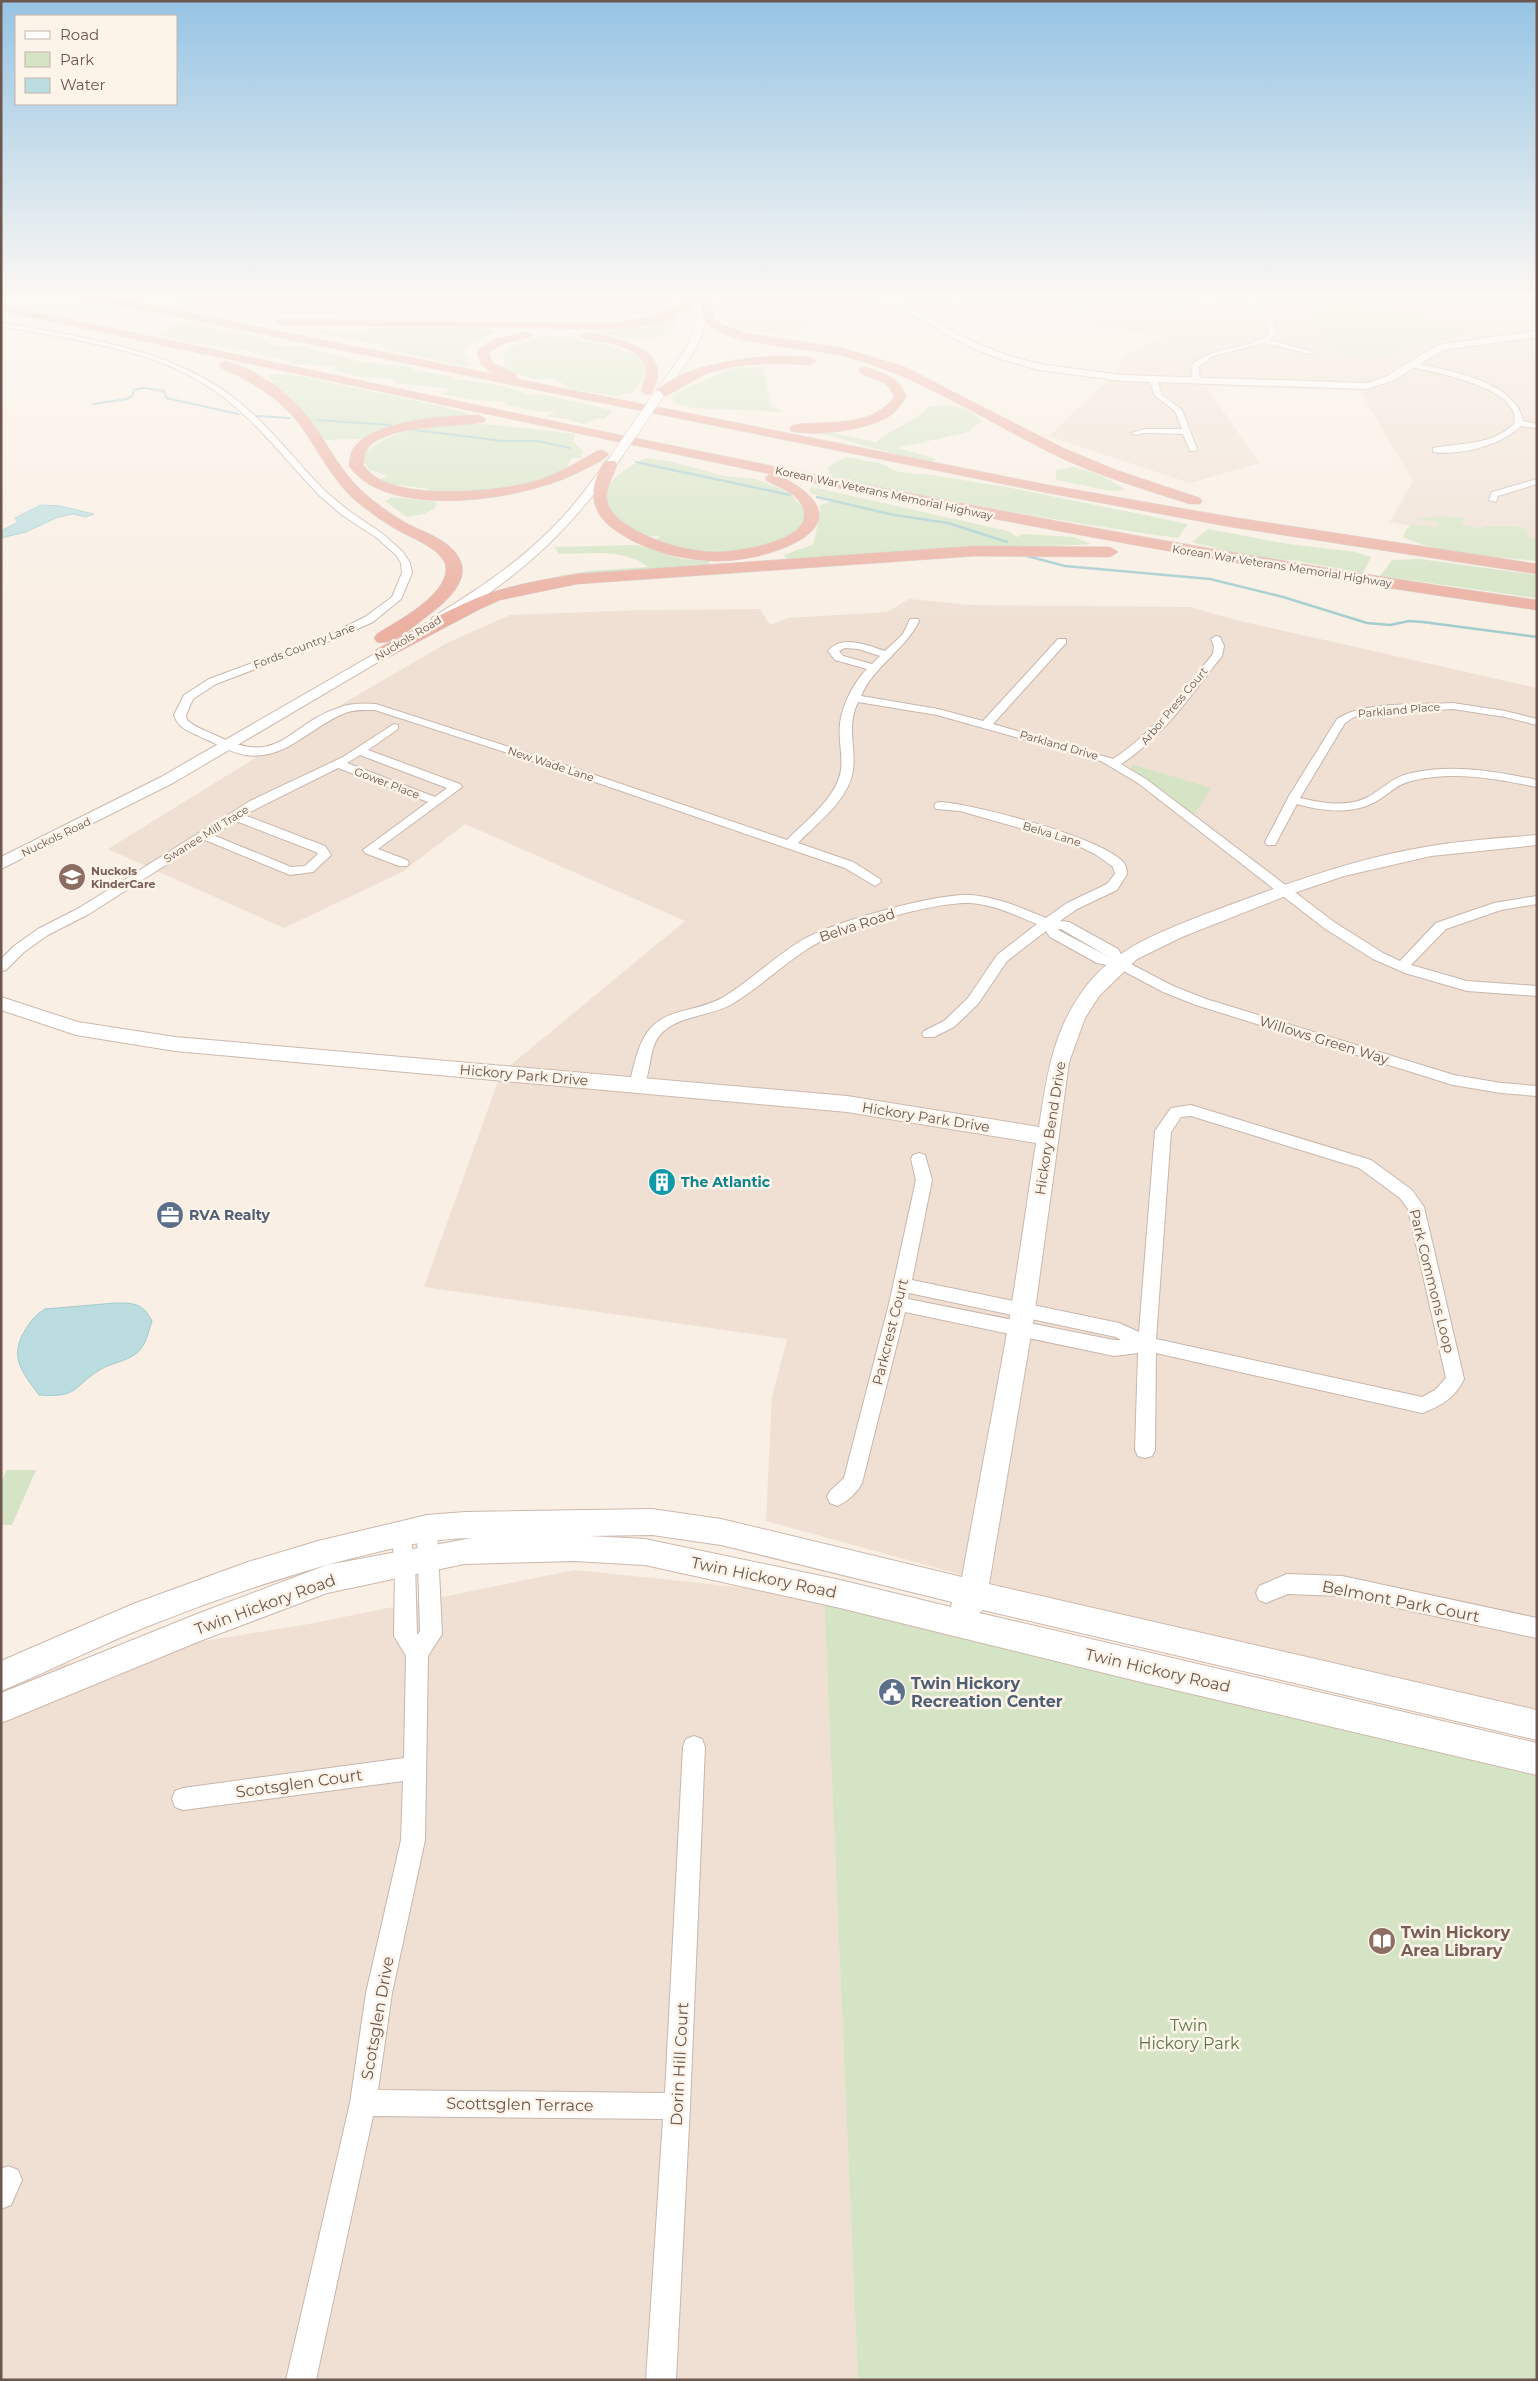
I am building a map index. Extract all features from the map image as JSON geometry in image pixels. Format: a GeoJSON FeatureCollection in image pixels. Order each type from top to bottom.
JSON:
{"type":"FeatureCollection","features":[{"type":"Feature","properties":{"kind":"highway"},"geometry":{"type":"LineString","coordinates":[[289,406],[304,421],[332,466],[354,491],[381,513],[440,547],[451,558],[454,568],[453,579],[443,596],[377,650]]}},
{"type":"Feature","properties":{"kind":"highway","name":"Korean War Veterans Memorial Highway"},"geometry":{"type":"LineString","coordinates":[[465,406],[986,514],[1229,560],[1537,605]]}},
{"type":"Feature","properties":{"kind":"highway"},"geometry":{"type":"LineString","coordinates":[[637,406],[1058,491],[1231,522],[1537,568]]}},
{"type":"Feature","properties":{"kind":"highway"},"geometry":{"type":"LineString","coordinates":[[706,420],[786,428],[824,428],[873,418],[895,406]]}},
{"type":"Feature","properties":{"kind":"highway"},"geometry":{"type":"LineString","coordinates":[[973,406],[1058,451],[1111,473],[1216,507],[1372,544]]}},
{"type":"Feature","properties":{"kind":"highway"},"geometry":{"type":"LineString","coordinates":[[598,434],[507,420],[439,421],[406,427],[379,436],[361,448],[355,461],[359,471],[369,479],[392,489],[416,494],[459,496],[507,492],[538,485],[608,456]]}},
{"type":"Feature","properties":{"kind":"highway"},"geometry":{"type":"LineString","coordinates":[[608,456],[600,492],[603,509],[619,527],[638,538],[661,547],[698,555],[747,554],[786,544],[801,535],[810,526],[812,515],[810,506],[803,496],[790,486],[741,467],[692,454]]}},
{"type":"Feature","properties":{"kind":"highway"},"geometry":{"type":"LineString","coordinates":[[377,650],[487,600],[532,587],[578,579],[1007,550],[1109,552],[1229,560]]}},
{"type":"Feature","properties":{"kind":"main road","name":"Nuckols Road"},"geometry":{"type":"LineString","coordinates":[[629,416],[639,406]]}},
{"type":"Feature","properties":{"kind":"main road","name":"Nuckols Road"},"geometry":{"type":"LineString","coordinates":[[1,864],[119,806],[221,742],[377,650],[474,597],[531,555],[566,521],[643,406]]}},
{"type":"Feature","properties":{"kind":"main road","name":"Nuckols Road"},"geometry":{"type":"LineString","coordinates":[[608,456],[619,430]]}},
{"type":"Feature","properties":{"kind":"main road","name":"Nuckols Road"},"geometry":{"type":"LineString","coordinates":[[1,847],[221,742]]}},
{"type":"Feature","properties":{"kind":"main road","name":"Hickory Bend Drive"},"geometry":{"type":"LineString","coordinates":[[973,1594],[1021,1320],[1059,1062],[1076,1018],[1092,992],[1130,955],[1175,933],[1285,890],[1339,872],[1431,851],[1537,840]]}},
{"type":"Feature","properties":{"kind":"main road","name":"Hickory Park Drive"},"geometry":{"type":"LineString","coordinates":[[1,1003],[76,1028],[175,1044],[847,1104],[1049,1136]]}},
{"type":"Feature","properties":{"kind":"main road","name":"Twin Hickory Road"},"geometry":{"type":"LineString","coordinates":[[1,1676],[143,1614],[248,1575],[318,1554],[414,1531],[533,1523],[652,1522],[721,1532],[973,1594],[1537,1725]]}},
{"type":"Feature","properties":{"kind":"main road","name":"Twin Hickory Road"},"geometry":{"type":"LineString","coordinates":[[1,1708],[197,1628],[327,1579],[464,1551],[547,1549],[645,1552],[793,1583],[1537,1759]]}},
{"type":"Feature","properties":{"kind":"main road"},"geometry":{"type":"LineString","coordinates":[[793,1583],[830,1578],[958,1607],[972,1601],[973,1594]]}},
{"type":"Feature","properties":{"kind":"main road"},"geometry":{"type":"LineString","coordinates":[[969,1625],[980,1616],[991,1612],[1183,1654],[1223,1652]]}},
{"type":"Feature","properties":{"kind":"street","name":"Fords Country Lane"},"geometry":{"type":"LineString","coordinates":[[221,742],[188,726],[180,718],[181,706],[190,695],[210,682],[320,642],[370,619],[387,607],[400,593],[407,573],[405,560],[398,551],[388,542],[336,507],[238,406]]}},
{"type":"Feature","properties":{"kind":"street"},"geometry":{"type":"LineString","coordinates":[[1173,406],[1178,410],[1193,449]]}},
{"type":"Feature","properties":{"kind":"street"},"geometry":{"type":"LineString","coordinates":[[1436,450],[1464,447],[1496,440],[1507,435],[1519,423],[1519,411],[1514,406]]}},
{"type":"Feature","properties":{"kind":"street"},"geometry":{"type":"LineString","coordinates":[[1519,423],[1537,426]]}},
{"type":"Feature","properties":{"kind":"street"},"geometry":{"type":"LineString","coordinates":[[1135,433],[1145,431],[1187,432]]}},
{"type":"Feature","properties":{"kind":"street"},"geometry":{"type":"LineString","coordinates":[[1494,500],[1493,496],[1495,494],[1537,480]]}},
{"type":"Feature","properties":{"kind":"street"},"geometry":{"type":"LineString","coordinates":[[789,845],[838,794],[847,772],[845,724],[854,698],[863,678],[910,630],[914,621]]}},
{"type":"Feature","properties":{"kind":"street","name":"Arbor Press Court"},"geometry":{"type":"LineString","coordinates":[[1114,763],[1136,750],[1150,737],[1218,654],[1219,646],[1216,639]]}},
{"type":"Feature","properties":{"kind":"street"},"geometry":{"type":"LineString","coordinates":[[986,725],[1062,641]]}},
{"type":"Feature","properties":{"kind":"street"},"geometry":{"type":"LineString","coordinates":[[872,668],[839,658],[833,651],[840,646],[849,645],[886,655]]}},
{"type":"Feature","properties":{"kind":"street","name":"Parkland Drive"},"geometry":{"type":"LineString","coordinates":[[854,698],[912,706],[1087,752],[1114,763],[1142,781],[1351,940],[1402,967],[1467,986],[1537,991]]}},
{"type":"Feature","properties":{"kind":"street","name":"New Wade Lane"},"geometry":{"type":"LineString","coordinates":[[221,742],[252,752],[271,750],[338,710],[367,705],[570,770],[849,865],[875,882]]}},
{"type":"Feature","properties":{"kind":"street","name":"Parkland Place"},"geometry":{"type":"LineString","coordinates":[[1271,842],[1293,800],[1341,721],[1350,715],[1366,711],[1454,706],[1505,714],[1537,722]]}},
{"type":"Feature","properties":{"kind":"street","name":"Swanee Mill Trace"},"geometry":{"type":"LineString","coordinates":[[1,967],[32,939],[84,911],[235,816],[270,796],[338,764],[394,727]]}},
{"type":"Feature","properties":{"kind":"street"},"geometry":{"type":"LineString","coordinates":[[360,751],[456,787]]}},
{"type":"Feature","properties":{"kind":"street","name":"Gower Place"},"geometry":{"type":"LineString","coordinates":[[338,764],[436,801]]}},
{"type":"Feature","properties":{"kind":"street"},"geometry":{"type":"LineString","coordinates":[[1293,800],[1329,807],[1356,804],[1373,798],[1394,783],[1426,775],[1488,776],[1537,784]]}},
{"type":"Feature","properties":{"kind":"street"},"geometry":{"type":"LineString","coordinates":[[403,863],[369,850],[456,787]]}},
{"type":"Feature","properties":{"kind":"street","name":"Belva Lane"},"geometry":{"type":"LineString","coordinates":[[929,1034],[949,1024],[972,1000],[1002,958],[1072,906],[1112,887],[1118,881],[1121,874],[1119,865],[1099,851],[1076,840],[961,807],[940,806]]}},
{"type":"Feature","properties":{"kind":"street"},"geometry":{"type":"LineString","coordinates":[[205,836],[290,871],[309,869],[324,858],[325,855],[321,849],[235,816]]}},
{"type":"Feature","properties":{"kind":"street","name":"Belva Road"},"geometry":{"type":"LineString","coordinates":[[637,1085],[649,1040],[655,1031],[678,1017],[704,1011],[727,1001],[805,944],[818,937],[904,910],[947,900],[994,903],[1016,910],[1046,924],[1055,934],[1102,960],[1120,964]]}},
{"type":"Feature","properties":{"kind":"street"},"geometry":{"type":"LineString","coordinates":[[1402,967],[1441,926],[1499,906],[1537,900]]}},
{"type":"Feature","properties":{"kind":"street","name":"Willows Green Way"},"geometry":{"type":"LineString","coordinates":[[1120,964],[1168,989],[1271,1024],[1454,1080],[1501,1088],[1537,1091]]}},
{"type":"Feature","properties":{"kind":"street","name":"Park Commons Loop"},"geometry":{"type":"LineString","coordinates":[[1021,1320],[1114,1348],[1147,1344],[1422,1405],[1437,1400],[1446,1392],[1455,1379],[1416,1207],[1406,1194],[1365,1164],[1191,1110],[1176,1112],[1164,1131],[1147,1344]]}},
{"type":"Feature","properties":{"kind":"street","name":"Parkcrest Court"},"geometry":{"type":"LineString","coordinates":[[837,1497],[852,1483],[898,1304],[924,1180],[919,1159]]}},
{"type":"Feature","properties":{"kind":"street"},"geometry":{"type":"LineString","coordinates":[[902,1285],[1021,1320]]}},
{"type":"Feature","properties":{"kind":"street"},"geometry":{"type":"LineString","coordinates":[[898,1304],[1021,1320]]}},
{"type":"Feature","properties":{"kind":"street"},"geometry":{"type":"LineString","coordinates":[[1145,1450],[1147,1344]]}},
{"type":"Feature","properties":{"kind":"street","name":"Scotsglen Drive"},"geometry":{"type":"LineString","coordinates":[[301,2380],[363,2103],[379,1993],[413,1840],[417,1653],[405,1636],[417,1561],[414,1531]]}},
{"type":"Feature","properties":{"kind":"street","name":"Belmont Park Court"},"geometry":{"type":"LineString","coordinates":[[1266,1593],[1287,1584],[1342,1586],[1537,1628]]}},
{"type":"Feature","properties":{"kind":"street","name":"Dorin Hill Court"},"geometry":{"type":"LineString","coordinates":[[661,2380],[677,2106],[694,1748]]}},
{"type":"Feature","properties":{"kind":"street","name":"Scotsglen Court"},"geometry":{"type":"LineString","coordinates":[[183,1799],[416,1768]]}},
{"type":"Feature","properties":{"kind":"street","name":"Scottsglen Terrace"},"geometry":{"type":"LineString","coordinates":[[363,2103],[677,2106]]}},
{"type":"Feature","properties":{"kind":"shaded area"},"geometry":{"type":"Polygon","coordinates":[[[1081,406],[1220,406],[1259,463],[1190,483],[1049,436],[1081,406]]]}},
{"type":"Feature","properties":{"kind":"shaded area"},"geometry":{"type":"Polygon","coordinates":[[[1369,406],[1537,406],[1537,551],[1390,522],[1413,481],[1369,406]]]}},
{"type":"Feature","properties":{"kind":"shaded area"},"geometry":{"type":"Polygon","coordinates":[[[909,599],[971,605],[1190,607],[1240,621],[1537,688],[1537,1733],[766,1521],[772,1397],[787,1339],[424,1287],[501,1073],[685,921],[465,824],[402,872],[284,928],[108,849],[349,700],[447,643],[510,615],[642,610],[760,609],[770,625],[788,618],[887,612],[909,599]]]}},
{"type":"Feature","properties":{"kind":"shaded area"},"geometry":{"type":"Polygon","coordinates":[[[575,1570],[824,1596],[858,2380],[1,2380],[1,1674],[309,1624],[575,1570]]]}},
{"type":"Feature","properties":{"kind":"green space"},"geometry":{"type":"Polygon","coordinates":[[[292,406],[439,406],[464,412],[471,416],[359,439],[324,440],[292,406]]]}},
{"type":"Feature","properties":{"kind":"green space"},"geometry":{"type":"Polygon","coordinates":[[[511,406],[593,406],[613,412],[604,419],[600,418],[582,424],[567,419],[545,416],[557,412],[532,411],[511,406]]]}},
{"type":"Feature","properties":{"kind":"green space"},"geometry":{"type":"Polygon","coordinates":[[[686,406],[771,406],[784,412],[686,406]]]}},
{"type":"Feature","properties":{"kind":"green space"},"geometry":{"type":"Polygon","coordinates":[[[930,406],[953,406],[968,410],[982,421],[968,432],[898,448],[936,459],[928,463],[819,433],[830,432],[876,442],[924,412],[930,406]]]}},
{"type":"Feature","properties":{"kind":"green space"},"geometry":{"type":"Polygon","coordinates":[[[456,423],[497,425],[575,434],[573,441],[583,451],[581,458],[572,458],[564,471],[552,478],[536,483],[480,491],[429,493],[429,489],[383,483],[379,479],[388,476],[370,470],[359,458],[381,442],[404,432],[429,426],[456,423]]]}},
{"type":"Feature","properties":{"kind":"green space"},"geometry":{"type":"Polygon","coordinates":[[[846,457],[879,463],[899,472],[932,475],[1017,489],[1188,524],[1178,538],[1005,511],[832,477],[827,467],[846,457]]]}},
{"type":"Feature","properties":{"kind":"green space"},"geometry":{"type":"Polygon","coordinates":[[[646,458],[669,461],[725,476],[756,479],[789,492],[804,509],[808,524],[796,535],[739,553],[690,552],[654,541],[660,536],[646,536],[634,533],[621,524],[611,511],[608,504],[608,489],[614,479],[646,458]]]}},
{"type":"Feature","properties":{"kind":"green space"},"geometry":{"type":"Polygon","coordinates":[[[1073,467],[1100,476],[1125,490],[1111,491],[1056,480],[1056,470],[1073,467]]]}},
{"type":"Feature","properties":{"kind":"green space"},"geometry":{"type":"Polygon","coordinates":[[[812,487],[1008,531],[1017,537],[1022,534],[1074,537],[1091,544],[789,561],[784,555],[814,544],[820,515],[820,505],[829,502],[829,498],[811,494],[809,489],[812,487]]]}},
{"type":"Feature","properties":{"kind":"green space"},"geometry":{"type":"Polygon","coordinates":[[[392,497],[437,502],[435,508],[424,514],[407,517],[385,501],[392,497]]]}},
{"type":"Feature","properties":{"kind":"green space"},"geometry":{"type":"Polygon","coordinates":[[[1441,516],[1466,518],[1460,524],[1481,529],[1483,526],[1516,526],[1527,529],[1528,537],[1537,539],[1537,561],[1451,552],[1403,537],[1406,530],[1412,524],[1437,528],[1438,522],[1415,519],[1441,516]]]}},
{"type":"Feature","properties":{"kind":"green space"},"geometry":{"type":"Polygon","coordinates":[[[1208,529],[1288,544],[1356,552],[1371,557],[1363,573],[1292,560],[1259,559],[1192,542],[1208,529]]]}},
{"type":"Feature","properties":{"kind":"green space"},"geometry":{"type":"Polygon","coordinates":[[[637,545],[682,559],[709,561],[709,567],[563,579],[558,576],[590,571],[648,567],[628,557],[605,553],[559,554],[554,547],[637,545]]]}},
{"type":"Feature","properties":{"kind":"green space"},"geometry":{"type":"Polygon","coordinates":[[[1420,559],[1537,575],[1537,598],[1380,576],[1392,560],[1420,559]]]}},
{"type":"Feature","properties":{"kind":"green space"},"geometry":{"type":"Polygon","coordinates":[[[1131,764],[1211,788],[1194,815],[1133,770],[1131,764]]]}},
{"type":"Feature","properties":{"kind":"green space"},"geometry":{"type":"Polygon","coordinates":[[[7,1470],[36,1470],[12,1525],[1,1525],[1,1482],[7,1470]]]}},
{"type":"Feature","properties":{"kind":"green space","name":"Twin Hickory Park"},"geometry":{"type":"Polygon","coordinates":[[[824,1596],[1387,1728],[1493,1765],[1537,1776],[1537,2380],[858,2380],[824,1596]]]}},
{"type":"Feature","properties":{"kind":"water"},"geometry":{"type":"Polygon","coordinates":[[[41,505],[60,506],[94,514],[85,517],[73,514],[58,517],[26,532],[1,538],[1,531],[18,522],[15,518],[41,505]]]}},
{"type":"Feature","properties":{"kind":"water"},"geometry":{"type":"Polygon","coordinates":[[[115,1303],[137,1305],[149,1315],[152,1321],[140,1350],[129,1358],[101,1369],[69,1393],[39,1395],[23,1372],[18,1358],[20,1341],[33,1319],[45,1309],[115,1303]]]}},
{"type":"Feature","properties":{"kind":"waterway"},"geometry":{"type":"LineString","coordinates":[[203,406],[238,414]]}},
{"type":"Feature","properties":{"kind":"waterway"},"geometry":{"type":"LineString","coordinates":[[256,416],[289,418]]}},
{"type":"Feature","properties":{"kind":"waterway"},"geometry":{"type":"LineString","coordinates":[[318,420],[391,425]]}},
{"type":"Feature","properties":{"kind":"waterway"},"geometry":{"type":"LineString","coordinates":[[414,430],[503,441],[537,441],[570,448]]}},
{"type":"Feature","properties":{"kind":"waterway"},"geometry":{"type":"LineString","coordinates":[[636,462],[646,464]]}},
{"type":"Feature","properties":{"kind":"waterway"},"geometry":{"type":"LineString","coordinates":[[640,463],[790,495]]}},
{"type":"Feature","properties":{"kind":"waterway"},"geometry":{"type":"LineString","coordinates":[[817,497],[894,515],[948,523],[1007,542]]}},
{"type":"Feature","properties":{"kind":"waterway"},"geometry":{"type":"LineString","coordinates":[[1027,556],[1065,566],[1210,579],[1283,597],[1367,623],[1390,625],[1409,621],[1423,622],[1537,637]]}},
{"type":"Feature","properties":{"kind":"place","name":"Nuckols KinderCare"},"geometry":{"type":"Point","coordinates":[72,877]}},
{"type":"Feature","properties":{"kind":"place","name":"The Atlantic"},"geometry":{"type":"Point","coordinates":[662,1182]}},
{"type":"Feature","properties":{"kind":"place","name":"RVA Realty"},"geometry":{"type":"Point","coordinates":[170,1215]}},
{"type":"Feature","properties":{"kind":"place","name":"Twin Hickory Recreation Center"},"geometry":{"type":"Point","coordinates":[892,1692]}},
{"type":"Feature","properties":{"kind":"place","name":"Twin Hickory Area Library"},"geometry":{"type":"Point","coordinates":[1382,1941]}}]}
